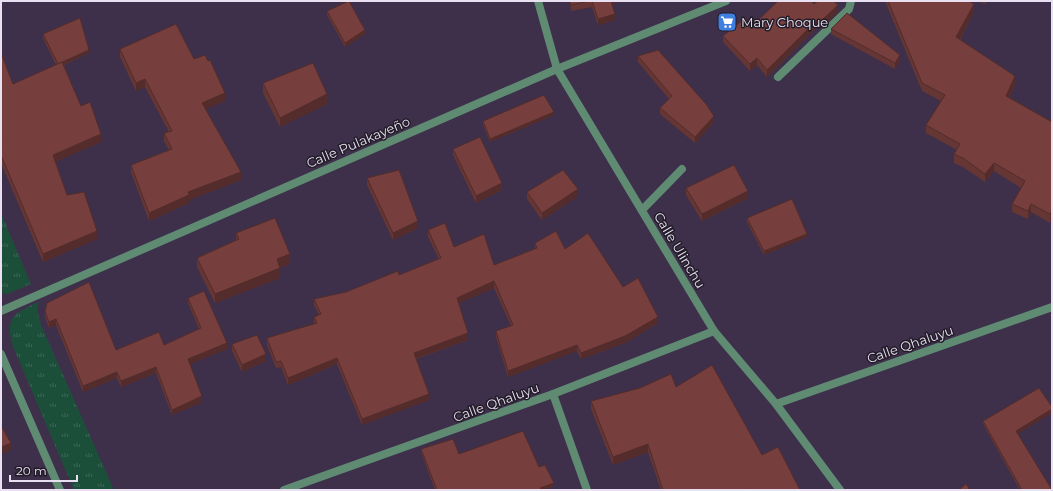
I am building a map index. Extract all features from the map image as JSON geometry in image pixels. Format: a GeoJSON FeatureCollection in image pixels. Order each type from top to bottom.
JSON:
{"type":"FeatureCollection","features":[{"type":"Feature","properties":{"kind":"street","name":"Calle Ulinchu"},"geometry":{"type":"LineString","coordinates":[[538,1],[557,69],[714,331],[776,404],[840,490]]}},
{"type":"Feature","properties":{"kind":"street","name":"Calle Pulakayeño"},"geometry":{"type":"LineString","coordinates":[[1,311],[557,69],[726,1]]}},
{"type":"Feature","properties":{"kind":"street"},"geometry":{"type":"LineString","coordinates":[[778,77],[848,9],[852,1]]}},
{"type":"Feature","properties":{"kind":"street"},"geometry":{"type":"LineString","coordinates":[[642,210],[682,169]]}},
{"type":"Feature","properties":{"kind":"street","name":"Calle Qhaluyu"},"geometry":{"type":"LineString","coordinates":[[776,404],[1052,307]]}},
{"type":"Feature","properties":{"kind":"street","name":"Calle Qhaluyu"},"geometry":{"type":"LineString","coordinates":[[284,490],[553,394],[714,331]]}},
{"type":"Feature","properties":{"kind":"street"},"geometry":{"type":"LineString","coordinates":[[1,354],[60,490]]}},
{"type":"Feature","properties":{"kind":"street"},"geometry":{"type":"LineString","coordinates":[[553,394],[587,490]]}},
{"type":"Feature","properties":{"kind":"green space"},"geometry":{"type":"Polygon","coordinates":[[[1,213],[31,284],[7,294],[1,293],[1,213]]]}},
{"type":"Feature","properties":{"kind":"green space"},"geometry":{"type":"Polygon","coordinates":[[[39,302],[37,310],[41,325],[114,490],[74,490],[14,349],[10,331],[10,324],[13,318],[22,310],[39,302]]]}},
{"type":"Feature","properties":{"kind":"building"},"geometry":{"type":"Polygon","coordinates":[[[349,1],[365,30],[345,43],[327,11],[349,1]]]}},
{"type":"Feature","properties":{"kind":"building"},"geometry":{"type":"Polygon","coordinates":[[[570,1],[589,1],[571,5],[570,1]]]}},
{"type":"Feature","properties":{"kind":"building"},"geometry":{"type":"Polygon","coordinates":[[[592,1],[611,1],[615,14],[598,19],[592,1]]]}},
{"type":"Feature","properties":{"kind":"building"},"geometry":{"type":"Polygon","coordinates":[[[778,1],[811,1],[814,4],[818,1],[833,1],[838,5],[820,22],[817,20],[767,70],[757,58],[750,64],[723,36],[745,18],[752,26],[778,1]]]}},
{"type":"Feature","properties":{"kind":"building"},"geometry":{"type":"Polygon","coordinates":[[[888,1],[969,1],[974,4],[956,37],[1015,76],[1006,96],[1052,122],[1052,209],[1050,214],[1031,204],[1028,211],[1012,204],[1025,181],[994,163],[985,174],[963,158],[954,154],[960,144],[926,125],[945,95],[922,83],[888,1]]]}},
{"type":"Feature","properties":{"kind":"building"},"geometry":{"type":"Polygon","coordinates":[[[847,13],[900,55],[895,63],[831,29],[847,13]]]}},
{"type":"Feature","properties":{"kind":"building"},"geometry":{"type":"Polygon","coordinates":[[[80,18],[89,50],[58,64],[43,34],[80,18]]]}},
{"type":"Feature","properties":{"kind":"building"},"geometry":{"type":"Polygon","coordinates":[[[176,24],[194,59],[205,55],[208,61],[210,60],[225,93],[202,103],[241,172],[188,192],[189,195],[149,213],[131,165],[172,149],[164,133],[172,131],[145,79],[136,83],[120,49],[176,24]]]}},
{"type":"Feature","properties":{"kind":"building"},"geometry":{"type":"Polygon","coordinates":[[[658,50],[706,104],[714,116],[695,137],[660,108],[672,96],[638,56],[658,50]]]}},
{"type":"Feature","properties":{"kind":"building"},"geometry":{"type":"Polygon","coordinates":[[[1,53],[13,84],[62,62],[81,106],[90,102],[101,134],[53,155],[67,195],[84,192],[97,231],[43,254],[1,155],[1,53]]]}},
{"type":"Feature","properties":{"kind":"building"},"geometry":{"type":"Polygon","coordinates":[[[313,63],[327,94],[280,118],[263,83],[313,63]]]}},
{"type":"Feature","properties":{"kind":"building"},"geometry":{"type":"Polygon","coordinates":[[[544,95],[554,112],[490,139],[483,121],[544,95]]]}},
{"type":"Feature","properties":{"kind":"building"},"geometry":{"type":"Polygon","coordinates":[[[480,137],[502,183],[476,196],[453,149],[480,137]]]}},
{"type":"Feature","properties":{"kind":"building"},"geometry":{"type":"Polygon","coordinates":[[[734,165],[748,191],[702,214],[686,188],[734,165]]]}},
{"type":"Feature","properties":{"kind":"building"},"geometry":{"type":"Polygon","coordinates":[[[399,170],[418,221],[393,233],[367,178],[399,170]]]}},
{"type":"Feature","properties":{"kind":"building"},"geometry":{"type":"Polygon","coordinates":[[[563,170],[578,189],[542,213],[527,192],[563,170]]]}},
{"type":"Feature","properties":{"kind":"building"},"geometry":{"type":"Polygon","coordinates":[[[792,199],[807,234],[764,251],[747,218],[792,199]]]}},
{"type":"Feature","properties":{"kind":"building"},"geometry":{"type":"Polygon","coordinates":[[[275,218],[290,254],[277,259],[280,268],[215,294],[197,258],[239,239],[236,233],[275,218]]]}},
{"type":"Feature","properties":{"kind":"building"},"geometry":{"type":"Polygon","coordinates":[[[445,223],[454,247],[484,234],[494,265],[537,248],[535,243],[556,231],[565,249],[588,233],[623,287],[638,278],[658,317],[625,336],[581,353],[577,345],[508,371],[496,331],[513,325],[494,281],[457,298],[468,333],[414,353],[429,394],[362,419],[337,358],[288,378],[281,361],[276,362],[267,338],[317,323],[314,317],[321,314],[314,299],[346,292],[398,271],[399,275],[441,258],[428,230],[445,223]]]}},
{"type":"Feature","properties":{"kind":"building"},"geometry":{"type":"Polygon","coordinates":[[[89,282],[116,350],[159,332],[164,345],[201,328],[188,298],[204,291],[227,343],[188,359],[202,396],[172,410],[156,367],[121,381],[117,372],[83,386],[56,319],[49,322],[45,311],[47,303],[89,282]]]}},
{"type":"Feature","properties":{"kind":"building"},"geometry":{"type":"Polygon","coordinates":[[[257,335],[266,354],[242,365],[232,344],[257,335]]]}},
{"type":"Feature","properties":{"kind":"building"},"geometry":{"type":"Polygon","coordinates":[[[712,365],[762,455],[778,447],[800,490],[663,490],[648,444],[613,457],[591,401],[640,388],[671,374],[676,387],[712,365]]]}},
{"type":"Feature","properties":{"kind":"building"},"geometry":{"type":"Polygon","coordinates":[[[1039,388],[1052,409],[1016,431],[1052,490],[1022,490],[983,421],[1039,388]]]}},
{"type":"Feature","properties":{"kind":"building"},"geometry":{"type":"Polygon","coordinates":[[[1,426],[11,443],[1,447],[1,426]]]}},
{"type":"Feature","properties":{"kind":"building"},"geometry":{"type":"Polygon","coordinates":[[[523,431],[539,467],[545,465],[554,483],[540,488],[541,490],[437,490],[421,449],[453,439],[459,454],[523,431]]]}},
{"type":"Feature","properties":{"kind":"building"},"geometry":{"type":"Polygon","coordinates":[[[966,484],[970,490],[959,490],[966,484]]]}},
{"type":"Feature","properties":{"kind":"place","name":"Mary Choque"},"geometry":{"type":"Point","coordinates":[727,22]}}]}
